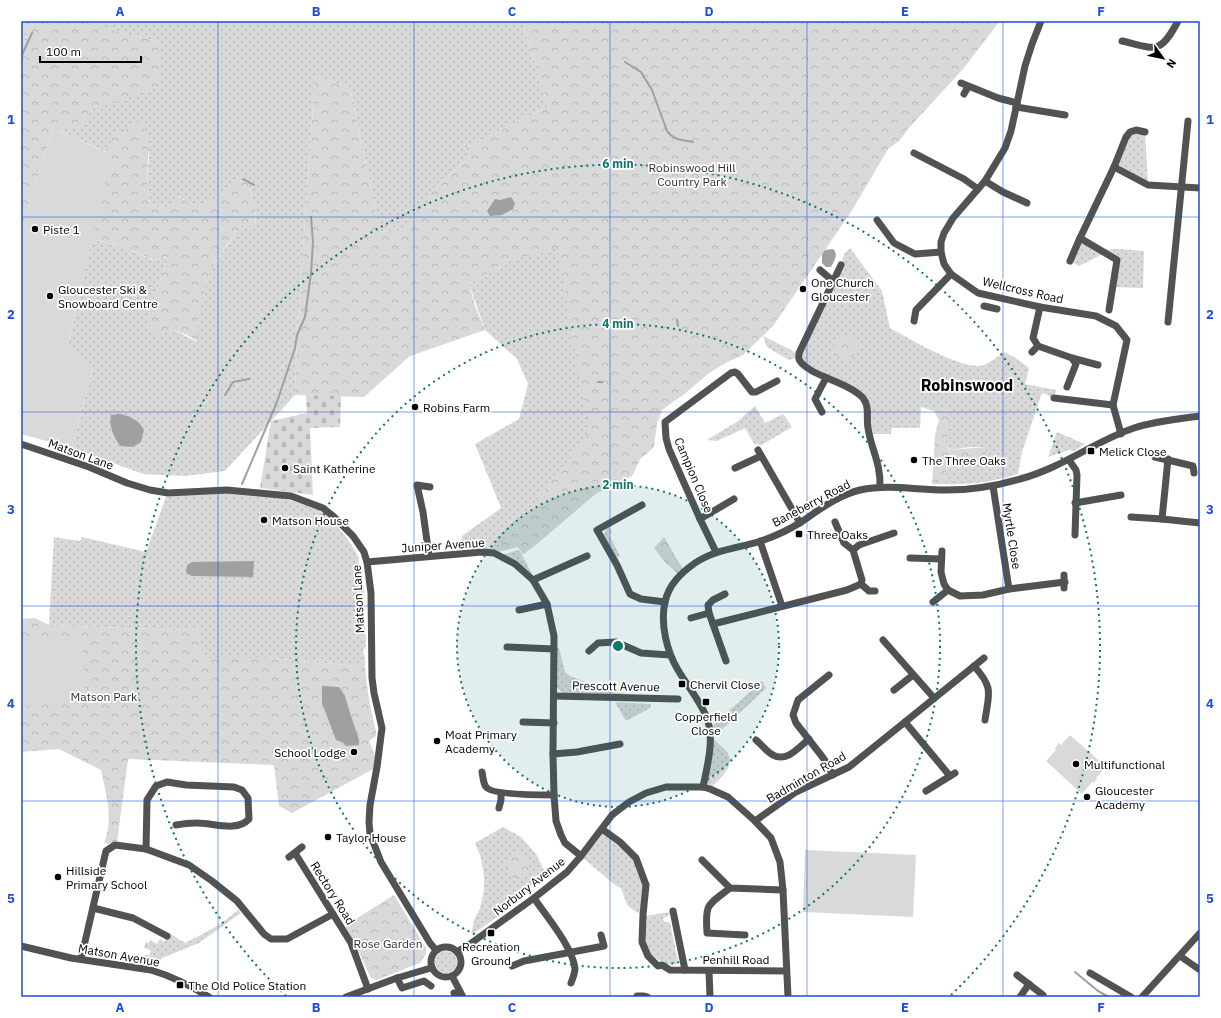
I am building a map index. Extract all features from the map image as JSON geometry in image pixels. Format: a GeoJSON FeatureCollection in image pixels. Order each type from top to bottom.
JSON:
{"type":"FeatureCollection","features":[{"type":"Feature","properties":{"kind":"street"},"geometry":{"type":"LineString","coordinates":[[876,220],[894,242],[915,254],[941,252],[941,242],[944,233],[953,218],[985,181],[1005,148],[1012,131],[1016,105],[1032,44],[1041,21]]}},
{"type":"Feature","properties":{"kind":"street"},"geometry":{"type":"LineString","coordinates":[[1122,41],[1146,47],[1163,45],[1169,38],[1178,21]]}},
{"type":"Feature","properties":{"kind":"street"},"geometry":{"type":"LineString","coordinates":[[962,83],[968,87],[1016,105],[1066,115]]}},
{"type":"Feature","properties":{"kind":"street"},"geometry":{"type":"LineString","coordinates":[[964,94],[968,87]]}},
{"type":"Feature","properties":{"kind":"street"},"geometry":{"type":"LineString","coordinates":[[1168,322],[1188,121]]}},
{"type":"Feature","properties":{"kind":"street"},"geometry":{"type":"LineString","coordinates":[[1070,261],[1114,167],[1126,137],[1130,132],[1136,130],[1145,132]]}},
{"type":"Feature","properties":{"kind":"street"},"geometry":{"type":"LineString","coordinates":[[914,153],[964,179],[978,189]]}},
{"type":"Feature","properties":{"kind":"street"},"geometry":{"type":"LineString","coordinates":[[1114,167],[1148,185],[1200,188]]}},
{"type":"Feature","properties":{"kind":"street"},"geometry":{"type":"LineString","coordinates":[[985,181],[1003,192],[1027,203]]}},
{"type":"Feature","properties":{"kind":"street"},"geometry":{"type":"LineString","coordinates":[[1080,238],[1117,260],[1108,310]]}},
{"type":"Feature","properties":{"kind":"street","name":"Wellcross Road"},"geometry":{"type":"LineString","coordinates":[[941,252],[944,264],[951,274],[978,293],[1040,307],[1096,316],[1116,326],[1127,340],[1113,405],[1121,434]]}},
{"type":"Feature","properties":{"kind":"street"},"geometry":{"type":"LineString","coordinates":[[841,264],[799,353],[800,362],[826,378],[850,389],[863,399],[867,405],[868,428],[878,462],[880,487]]}},
{"type":"Feature","properties":{"kind":"street"},"geometry":{"type":"LineString","coordinates":[[820,270],[833,281]]}},
{"type":"Feature","properties":{"kind":"street"},"geometry":{"type":"LineString","coordinates":[[914,321],[916,310],[951,274]]}},
{"type":"Feature","properties":{"kind":"street"},"geometry":{"type":"LineString","coordinates":[[991,308],[992,297]]}},
{"type":"Feature","properties":{"kind":"street"},"geometry":{"type":"LineString","coordinates":[[1040,307],[1033,338],[1038,346],[1098,365]]}},
{"type":"Feature","properties":{"kind":"street"},"geometry":{"type":"LineString","coordinates":[[1032,352],[1038,346]]}},
{"type":"Feature","properties":{"kind":"street"},"geometry":{"type":"LineString","coordinates":[[1067,387],[1076,364],[1072,358]]}},
{"type":"Feature","properties":{"kind":"street","name":"Campion Close"},"geometry":{"type":"LineString","coordinates":[[716,552],[669,448],[666,438],[665,422],[731,373],[735,372],[738,374],[752,392],[756,392],[776,381]]}},
{"type":"Feature","properties":{"kind":"street"},"geometry":{"type":"LineString","coordinates":[[822,412],[815,399],[826,378]]}},
{"type":"Feature","properties":{"kind":"street"},"geometry":{"type":"LineString","coordinates":[[1054,398],[1113,405]]}},
{"type":"Feature","properties":{"kind":"street","name":"Baneberry Road"},"geometry":{"type":"LineString","coordinates":[[703,787],[710,744],[708,721],[670,655],[665,631],[664,615],[665,602],[672,583],[697,562],[716,552],[760,541],[800,522],[844,496],[859,490],[880,487],[945,490],[993,486],[1030,476],[1069,460],[1134,428],[1164,421],[1200,416]]}},
{"type":"Feature","properties":{"kind":"street","name":"Matson Lane"},"geometry":{"type":"LineString","coordinates":[[21,444],[90,467],[127,483],[150,490],[168,493],[227,490],[259,492],[297,498],[323,508],[353,536],[364,552],[367,562],[371,593],[372,678],[382,728],[370,805],[369,829],[381,862],[430,943],[436,950]]}},
{"type":"Feature","properties":{"kind":"street"},"geometry":{"type":"LineString","coordinates":[[735,468],[759,453],[800,522]]}},
{"type":"Feature","properties":{"kind":"street"},"geometry":{"type":"LineString","coordinates":[[1156,457],[1193,466],[1194,473]]}},
{"type":"Feature","properties":{"kind":"street"},"geometry":{"type":"LineString","coordinates":[[1162,519],[1168,459]]}},
{"type":"Feature","properties":{"kind":"street"},"geometry":{"type":"LineString","coordinates":[[1069,460],[1076,470],[1075,535]]}},
{"type":"Feature","properties":{"kind":"street"},"geometry":{"type":"LineString","coordinates":[[428,556],[417,485],[430,487]]}},
{"type":"Feature","properties":{"kind":"street","name":"Myrtle Close"},"geometry":{"type":"LineString","coordinates":[[993,486],[1009,589]]}},
{"type":"Feature","properties":{"kind":"street"},"geometry":{"type":"LineString","coordinates":[[1075,503],[1121,495]]}},
{"type":"Feature","properties":{"kind":"street"},"geometry":{"type":"LineString","coordinates":[[700,519],[734,500]]}},
{"type":"Feature","properties":{"kind":"street"},"geometry":{"type":"LineString","coordinates":[[642,505],[597,530],[617,565],[630,594],[641,599],[665,602]]}},
{"type":"Feature","properties":{"kind":"street"},"geometry":{"type":"LineString","coordinates":[[1131,517],[1200,523]]}},
{"type":"Feature","properties":{"kind":"street"},"geometry":{"type":"LineString","coordinates":[[835,522],[844,543],[853,550],[862,580],[861,584]]}},
{"type":"Feature","properties":{"kind":"street"},"geometry":{"type":"LineString","coordinates":[[853,550],[859,545],[894,533]]}},
{"type":"Feature","properties":{"kind":"street"},"geometry":{"type":"LineString","coordinates":[[760,541],[782,606]]}},
{"type":"Feature","properties":{"kind":"street"},"geometry":{"type":"LineString","coordinates":[[942,551],[941,559],[944,584],[948,590],[960,596],[984,595],[1009,589],[1064,582]]}},
{"type":"Feature","properties":{"kind":"street","name":"Juniper Avenue"},"geometry":{"type":"LineString","coordinates":[[367,562],[482,552],[494,553],[515,564],[533,580],[547,604],[554,636],[553,754],[556,821],[560,835],[570,848],[581,856]]}},
{"type":"Feature","properties":{"kind":"street"},"geometry":{"type":"LineString","coordinates":[[533,580],[587,556]]}},
{"type":"Feature","properties":{"kind":"street"},"geometry":{"type":"LineString","coordinates":[[910,558],[941,559]]}},
{"type":"Feature","properties":{"kind":"street"},"geometry":{"type":"LineString","coordinates":[[713,624],[847,590],[861,584]]}},
{"type":"Feature","properties":{"kind":"street"},"geometry":{"type":"LineString","coordinates":[[861,584],[869,591],[875,591]]}},
{"type":"Feature","properties":{"kind":"street"},"geometry":{"type":"LineString","coordinates":[[933,602],[948,590]]}},
{"type":"Feature","properties":{"kind":"street"},"geometry":{"type":"LineString","coordinates":[[725,594],[713,600],[708,605],[709,613],[726,661]]}},
{"type":"Feature","properties":{"kind":"street"},"geometry":{"type":"LineString","coordinates":[[519,610],[547,604]]}},
{"type":"Feature","properties":{"kind":"street"},"geometry":{"type":"LineString","coordinates":[[691,618],[709,613]]}},
{"type":"Feature","properties":{"kind":"street"},"geometry":{"type":"LineString","coordinates":[[883,640],[934,698]]}},
{"type":"Feature","properties":{"kind":"street"},"geometry":{"type":"LineString","coordinates":[[589,651],[598,643],[616,642],[640,653],[670,655]]}},
{"type":"Feature","properties":{"kind":"street"},"geometry":{"type":"LineString","coordinates":[[507,647],[554,649]]}},
{"type":"Feature","properties":{"kind":"street","name":"Badminton Road"},"geometry":{"type":"LineString","coordinates":[[755,820],[796,792],[849,767],[984,658]]}},
{"type":"Feature","properties":{"kind":"street"},"geometry":{"type":"LineString","coordinates":[[974,666],[984,676],[988,684],[989,692],[985,720]]}},
{"type":"Feature","properties":{"kind":"street"},"geometry":{"type":"LineString","coordinates":[[829,675],[798,700],[793,715],[796,723],[824,759],[833,775]]}},
{"type":"Feature","properties":{"kind":"street"},"geometry":{"type":"LineString","coordinates":[[894,690],[913,675]]}},
{"type":"Feature","properties":{"kind":"street","name":"Prescott Avenue"},"geometry":{"type":"LineString","coordinates":[[554,696],[678,699]]}},
{"type":"Feature","properties":{"kind":"street"},"geometry":{"type":"LineString","coordinates":[[523,722],[554,723]]}},
{"type":"Feature","properties":{"kind":"street"},"geometry":{"type":"LineString","coordinates":[[905,722],[952,775],[926,791]]}},
{"type":"Feature","properties":{"kind":"street"},"geometry":{"type":"LineString","coordinates":[[756,740],[774,756],[783,757],[790,755],[809,739]]}},
{"type":"Feature","properties":{"kind":"street"},"geometry":{"type":"LineString","coordinates":[[553,754],[577,752],[620,744]]}},
{"type":"Feature","properties":{"kind":"street"},"geometry":{"type":"LineString","coordinates":[[482,772],[486,787],[489,791],[501,793],[554,795]]}},
{"type":"Feature","properties":{"kind":"street"},"geometry":{"type":"LineString","coordinates":[[146,849],[147,800],[156,786],[167,782],[186,785],[234,787],[242,790],[248,798],[249,819],[245,824],[234,826],[195,822],[176,825]]}},
{"type":"Feature","properties":{"kind":"street","name":"Norbury Avenue"},"geometry":{"type":"LineString","coordinates":[[457,952],[534,898],[567,872],[612,815],[620,808],[646,793],[666,787],[703,787],[728,797],[755,820],[772,838],[780,862],[783,890],[788,997]]}},
{"type":"Feature","properties":{"kind":"street"},"geometry":{"type":"LineString","coordinates":[[499,808],[501,793]]}},
{"type":"Feature","properties":{"kind":"street","name":"Penhill Road"},"geometry":{"type":"LineString","coordinates":[[602,829],[620,842],[636,858],[646,885],[642,942],[648,956],[658,966],[662,965],[670,970],[786,970]]}},
{"type":"Feature","properties":{"kind":"street"},"geometry":{"type":"LineString","coordinates":[[81,959],[106,851],[115,845],[146,849],[177,860],[209,878],[237,901],[264,934],[271,939],[287,939],[333,914]]}},
{"type":"Feature","properties":{"kind":"street"},"geometry":{"type":"LineString","coordinates":[[288,857],[302,848]]}},
{"type":"Feature","properties":{"kind":"street","name":"Rectory Road"},"geometry":{"type":"LineString","coordinates":[[295,853],[351,943],[368,989]]}},
{"type":"Feature","properties":{"kind":"street"},"geometry":{"type":"LineString","coordinates":[[702,860],[730,888]]}},
{"type":"Feature","properties":{"kind":"street"},"geometry":{"type":"LineString","coordinates":[[745,935],[707,934],[707,910],[710,903],[730,888],[783,890]]}},
{"type":"Feature","properties":{"kind":"street"},"geometry":{"type":"LineString","coordinates":[[534,898],[564,941],[570,953],[575,968],[572,983]]}},
{"type":"Feature","properties":{"kind":"street"},"geometry":{"type":"LineString","coordinates":[[93,908],[133,918],[167,936]]}},
{"type":"Feature","properties":{"kind":"street","name":"Penhill Road"},"geometry":{"type":"LineString","coordinates":[[673,911],[685,970]]}},
{"type":"Feature","properties":{"kind":"street"},"geometry":{"type":"LineString","coordinates":[[1142,997],[1200,933]]}},
{"type":"Feature","properties":{"kind":"street"},"geometry":{"type":"LineString","coordinates":[[512,966],[524,960],[604,946],[601,935]]}},
{"type":"Feature","properties":{"kind":"street","name":"Matson Avenue"},"geometry":{"type":"LineString","coordinates":[[21,946],[81,959],[151,970],[162,973],[191,986],[209,997]]}},
{"type":"Feature","properties":{"kind":"street"},"geometry":{"type":"LineString","coordinates":[[442,947],[449,947],[457,952],[461,962],[458,972],[452,976],[442,977],[436,975],[431,968],[431,959],[436,950],[442,947]]}},
{"type":"Feature","properties":{"kind":"street"},"geometry":{"type":"LineString","coordinates":[[1180,956],[1200,970]]}},
{"type":"Feature","properties":{"kind":"street"},"geometry":{"type":"LineString","coordinates":[[346,997],[431,968]]}},
{"type":"Feature","properties":{"kind":"street"},"geometry":{"type":"LineString","coordinates":[[709,971],[710,997]]}},
{"type":"Feature","properties":{"kind":"street"},"geometry":{"type":"LineString","coordinates":[[1090,973],[1131,997]]}},
{"type":"Feature","properties":{"kind":"street"},"geometry":{"type":"LineString","coordinates":[[1017,975],[1043,995]]}},
{"type":"Feature","properties":{"kind":"street"},"geometry":{"type":"LineString","coordinates":[[452,976],[463,997]]}},
{"type":"Feature","properties":{"kind":"street"},"geometry":{"type":"LineString","coordinates":[[398,978],[400,989],[424,981],[431,986]]}},
{"type":"Feature","properties":{"kind":"street"},"geometry":{"type":"LineString","coordinates":[[1020,997],[1029,984]]}},
{"type":"Feature","properties":{"kind":"street"},"geometry":{"type":"LineString","coordinates":[[637,996],[647,997]]}},
{"type":"Feature","properties":{"kind":"green space"},"geometry":{"type":"Polygon","coordinates":[[[21,21],[24,21],[28,33],[21,48],[21,21]]]}},
{"type":"Feature","properties":{"kind":"green space"},"geometry":{"type":"Polygon","coordinates":[[[24,21],[89,21],[125,34],[161,42],[159,86],[123,100],[93,109],[80,128],[53,128],[21,231],[21,48],[28,33],[24,21]]]}},
{"type":"Feature","properties":{"kind":"green space"},"geometry":{"type":"Polygon","coordinates":[[[89,21],[522,21],[548,106],[466,148],[470,157],[435,188],[406,229],[380,232],[350,87],[315,77],[297,335],[295,395],[225,471],[185,476],[143,474],[72,448],[93,367],[68,344],[92,239],[123,247],[153,260],[168,257],[156,295],[148,310],[153,335],[174,330],[197,342],[201,303],[209,275],[219,257],[241,226],[255,226],[256,213],[250,188],[242,173],[226,192],[206,204],[196,206],[178,196],[167,207],[150,205],[147,180],[149,156],[144,120],[133,126],[106,152],[53,128],[161,42],[125,34],[89,21]]]}},
{"type":"Feature","properties":{"kind":"green space","name":"Robinswood Hill Country Park"},"geometry":{"type":"Polygon","coordinates":[[[522,21],[1000,21],[963,69],[908,129],[900,140],[888,149],[851,212],[773,326],[743,355],[725,363],[708,374],[662,410],[657,424],[654,447],[640,459],[632,476],[597,492],[537,544],[523,554],[518,547],[494,553],[589,434],[557,248],[510,261],[469,284],[475,306],[485,330],[410,356],[364,397],[295,395],[297,335],[315,77],[350,87],[380,232],[404,229],[435,188],[470,157],[466,148],[548,106],[522,21]]]}},
{"type":"Feature","properties":{"kind":"green space"},"geometry":{"type":"Polygon","coordinates":[[[144,119],[149,137],[147,180],[150,205],[167,207],[177,196],[196,206],[206,204],[226,192],[242,172],[250,188],[256,213],[255,227],[241,226],[222,251],[209,276],[201,304],[198,323],[198,342],[189,336],[174,330],[152,336],[148,310],[156,295],[168,257],[154,260],[123,247],[85,237],[101,161],[114,135],[144,119]]]}},
{"type":"Feature","properties":{"kind":"green space","name":"Gloucester Ski & Snowboard Centre"},"geometry":{"type":"Polygon","coordinates":[[[53,128],[112,155],[68,343],[93,367],[72,448],[21,434],[21,231],[53,128]]]}},
{"type":"Feature","properties":{"kind":"green space"},"geometry":{"type":"Polygon","coordinates":[[[1130,132],[1145,132],[1148,185],[1114,167],[1130,132]]]}},
{"type":"Feature","properties":{"kind":"green space"},"geometry":{"type":"Polygon","coordinates":[[[1080,238],[1100,250],[1118,249],[1144,251],[1143,288],[1112,287],[1117,260],[1105,253],[1079,266],[1070,261],[1080,238]]]}},
{"type":"Feature","properties":{"kind":"green space"},"geometry":{"type":"Polygon","coordinates":[[[557,244],[656,334],[654,447],[640,459],[632,476],[597,493],[524,554],[518,547],[482,552],[460,548],[462,536],[501,508],[475,444],[519,419],[528,384],[517,359],[485,330],[469,284],[510,261],[557,244]]]}},
{"type":"Feature","properties":{"kind":"green space"},"geometry":{"type":"Polygon","coordinates":[[[850,248],[882,291],[890,328],[937,353],[964,364],[975,366],[984,365],[1005,352],[1029,368],[1025,384],[1056,390],[1054,398],[1042,393],[1022,452],[1018,474],[982,482],[945,484],[947,461],[985,459],[986,447],[970,447],[951,450],[946,446],[940,408],[934,411],[921,407],[920,428],[892,428],[891,434],[869,434],[863,399],[809,369],[799,358],[841,265],[844,254],[850,248]]]}},
{"type":"Feature","properties":{"kind":"green space"},"geometry":{"type":"Polygon","coordinates":[[[842,333],[860,344],[849,362],[831,352],[842,333]]]}},
{"type":"Feature","properties":{"kind":"green space"},"geometry":{"type":"Polygon","coordinates":[[[763,336],[794,352],[796,358],[789,360],[767,347],[763,336]]]}},
{"type":"Feature","properties":{"kind":"green space"},"geometry":{"type":"Polygon","coordinates":[[[306,395],[341,396],[340,427],[310,428],[313,495],[260,488],[271,421],[307,413],[306,395]]]}},
{"type":"Feature","properties":{"kind":"green space"},"geometry":{"type":"Polygon","coordinates":[[[755,406],[765,423],[783,414],[792,427],[760,446],[758,444],[755,445],[745,428],[717,441],[707,440],[738,421],[755,406]]]}},
{"type":"Feature","properties":{"kind":"green space"},"geometry":{"type":"Polygon","coordinates":[[[940,408],[950,409],[946,446],[950,450],[986,447],[986,459],[947,462],[945,484],[932,484],[935,435],[939,420],[934,411],[940,408]]]}},
{"type":"Feature","properties":{"kind":"green space"},"geometry":{"type":"Polygon","coordinates":[[[1057,432],[1085,444],[1074,451],[1068,450],[1048,457],[1057,432]]]}},
{"type":"Feature","properties":{"kind":"green space"},"geometry":{"type":"Polygon","coordinates":[[[227,491],[277,496],[317,509],[331,518],[351,544],[358,556],[364,589],[366,646],[363,651],[365,657],[357,666],[268,658],[203,658],[198,629],[174,630],[49,625],[54,537],[80,541],[82,537],[146,552],[166,497],[227,491]]]}},
{"type":"Feature","properties":{"kind":"green space"},"geometry":{"type":"Polygon","coordinates":[[[609,527],[612,533],[609,535],[620,556],[617,558],[604,535],[606,529],[609,527]]]}},
{"type":"Feature","properties":{"kind":"green space"},"geometry":{"type":"Polygon","coordinates":[[[664,537],[685,571],[680,576],[665,562],[654,548],[664,537]]]}},
{"type":"Feature","properties":{"kind":"green space"},"geometry":{"type":"Polygon","coordinates":[[[518,550],[520,551],[532,574],[531,575],[503,555],[518,550]]]}},
{"type":"Feature","properties":{"kind":"green space","name":"Matson Park"},"geometry":{"type":"Polygon","coordinates":[[[35,618],[49,625],[174,630],[199,629],[203,658],[268,658],[357,666],[365,657],[368,694],[376,731],[376,736],[369,741],[378,763],[377,767],[292,813],[279,806],[274,765],[128,759],[117,842],[108,844],[104,843],[107,834],[109,816],[107,797],[101,770],[59,749],[21,752],[21,619],[35,618]]]}},
{"type":"Feature","properties":{"kind":"green space"},"geometry":{"type":"Polygon","coordinates":[[[83,639],[84,702],[21,706],[21,640],[83,639]]]}},
{"type":"Feature","properties":{"kind":"green space"},"geometry":{"type":"Polygon","coordinates":[[[557,647],[559,648],[565,672],[570,676],[612,692],[634,695],[564,694],[556,687],[557,647]]]}},
{"type":"Feature","properties":{"kind":"green space"},"geometry":{"type":"Polygon","coordinates":[[[762,681],[766,688],[713,738],[727,752],[730,757],[730,762],[726,772],[710,789],[703,787],[709,729],[762,681]]]}},
{"type":"Feature","properties":{"kind":"green space"},"geometry":{"type":"Polygon","coordinates":[[[615,702],[651,704],[650,708],[626,721],[615,702]]]}},
{"type":"Feature","properties":{"kind":"green space","name":"Multifunctional"},"geometry":{"type":"Polygon","coordinates":[[[1070,735],[1106,767],[1096,778],[1097,779],[1094,783],[1092,782],[1082,794],[1046,761],[1056,750],[1055,748],[1059,743],[1061,745],[1070,735]]]}},
{"type":"Feature","properties":{"kind":"green space"},"geometry":{"type":"Polygon","coordinates":[[[503,827],[521,837],[536,854],[546,874],[522,892],[522,899],[472,934],[474,921],[480,907],[484,889],[484,873],[481,858],[475,843],[503,827]]]}},
{"type":"Feature","properties":{"kind":"green space"},"geometry":{"type":"Polygon","coordinates":[[[602,829],[636,858],[646,885],[643,915],[633,910],[628,905],[621,888],[616,886],[581,856],[602,829]]]}},
{"type":"Feature","properties":{"kind":"green space"},"geometry":{"type":"Polygon","coordinates":[[[805,850],[916,855],[913,917],[803,912],[805,850]]]}},
{"type":"Feature","properties":{"kind":"green space"},"geometry":{"type":"Polygon","coordinates":[[[519,852],[524,854],[530,869],[517,878],[511,877],[503,864],[506,859],[519,852]]]}},
{"type":"Feature","properties":{"kind":"green space","name":"Rose Garden"},"geometry":{"type":"Polygon","coordinates":[[[394,895],[426,948],[426,954],[420,963],[376,980],[371,978],[346,928],[346,925],[394,895]]]}},
{"type":"Feature","properties":{"kind":"green space"},"geometry":{"type":"Polygon","coordinates":[[[238,910],[241,913],[199,943],[162,958],[157,966],[142,963],[145,955],[149,955],[151,950],[144,948],[146,942],[149,943],[151,940],[157,944],[160,939],[164,942],[169,933],[185,943],[219,924],[238,910]]]}},
{"type":"Feature","properties":{"kind":"green space"},"geometry":{"type":"Polygon","coordinates":[[[670,912],[669,916],[663,918],[664,922],[670,923],[678,961],[677,964],[673,965],[667,964],[655,958],[650,953],[645,936],[645,916],[670,912]]]}},
{"type":"Feature","properties":{"kind":"green space"},"geometry":{"type":"Polygon","coordinates":[[[446,951],[454,954],[457,962],[454,970],[446,973],[438,970],[435,962],[438,954],[446,951]]]}},
{"type":"Feature","properties":{"kind":"shaded area"},"geometry":{"type":"Polygon","coordinates":[[[511,197],[515,203],[513,209],[502,215],[490,216],[487,211],[495,199],[500,200],[511,197]]]}},
{"type":"Feature","properties":{"kind":"shaded area"},"geometry":{"type":"Polygon","coordinates":[[[833,249],[836,253],[835,260],[831,267],[826,267],[822,263],[822,254],[825,250],[833,249]]]}},
{"type":"Feature","properties":{"kind":"shaded area"},"geometry":{"type":"Polygon","coordinates":[[[121,414],[134,419],[144,430],[141,442],[133,447],[120,446],[112,431],[111,415],[121,414]]]}},
{"type":"Feature","properties":{"kind":"shaded area"},"geometry":{"type":"Polygon","coordinates":[[[254,561],[253,577],[192,576],[186,573],[187,565],[192,562],[254,561]]]}},
{"type":"Feature","properties":{"kind":"shaded area"},"geometry":{"type":"Polygon","coordinates":[[[322,686],[339,687],[345,696],[359,740],[359,745],[345,746],[344,743],[336,740],[322,703],[322,686]]]}},
{"type":"Feature","properties":{"kind":"waterway"},"geometry":{"type":"LineString","coordinates":[[21,57],[32,33]]}},
{"type":"Feature","properties":{"kind":"waterway"},"geometry":{"type":"LineString","coordinates":[[625,62],[641,72],[652,90],[669,134],[678,139],[693,142]]}},
{"type":"Feature","properties":{"kind":"waterway"},"geometry":{"type":"LineString","coordinates":[[243,179],[254,185]]}},
{"type":"Feature","properties":{"kind":"waterway"},"geometry":{"type":"LineString","coordinates":[[242,484],[277,402],[295,348],[297,335],[305,317],[311,273],[313,242],[311,217]]}},
{"type":"Feature","properties":{"kind":"waterway"},"geometry":{"type":"LineString","coordinates":[[677,320],[678,326]]}},
{"type":"Feature","properties":{"kind":"waterway"},"geometry":{"type":"LineString","coordinates":[[225,395],[233,382],[249,379]]}},
{"type":"Feature","properties":{"kind":"waterway"},"geometry":{"type":"LineString","coordinates":[[1075,972],[1098,991],[1109,997]]}},
{"type":"Feature","properties":{"kind":"place","name":"Piste 1"},"geometry":{"type":"Point","coordinates":[35,229]}},
{"type":"Feature","properties":{"kind":"place","name":"One Church Gloucester"},"geometry":{"type":"Point","coordinates":[803,289]}},
{"type":"Feature","properties":{"kind":"place","name":"Gloucester Ski & Snowboard Centre"},"geometry":{"type":"Point","coordinates":[50,296]}},
{"type":"Feature","properties":{"kind":"place","name":"Robins Farm"},"geometry":{"type":"Point","coordinates":[415,407]}},
{"type":"Feature","properties":{"kind":"place","name":"Melick Close"},"geometry":{"type":"Point","coordinates":[1091,451]}},
{"type":"Feature","properties":{"kind":"place","name":"The Three Oaks"},"geometry":{"type":"Point","coordinates":[914,460]}},
{"type":"Feature","properties":{"kind":"place","name":"Saint Katherine"},"geometry":{"type":"Point","coordinates":[285,468]}},
{"type":"Feature","properties":{"kind":"place","name":"Matson House"},"geometry":{"type":"Point","coordinates":[264,520]}},
{"type":"Feature","properties":{"kind":"place","name":"Three Oaks"},"geometry":{"type":"Point","coordinates":[799,534]}},
{"type":"Feature","properties":{"kind":"place","name":"Chervil Close"},"geometry":{"type":"Point","coordinates":[682,684]}},
{"type":"Feature","properties":{"kind":"place","name":"Copperfield Close"},"geometry":{"type":"Point","coordinates":[706,702]}},
{"type":"Feature","properties":{"kind":"place","name":"Moat Primary Academy"},"geometry":{"type":"Point","coordinates":[437,741]}},
{"type":"Feature","properties":{"kind":"place","name":"School Lodge"},"geometry":{"type":"Point","coordinates":[354,752]}},
{"type":"Feature","properties":{"kind":"place","name":"Multifunctional"},"geometry":{"type":"Point","coordinates":[1076,764]}},
{"type":"Feature","properties":{"kind":"place","name":"Gloucester Academy"},"geometry":{"type":"Point","coordinates":[1087,797]}},
{"type":"Feature","properties":{"kind":"place","name":"Taylor House"},"geometry":{"type":"Point","coordinates":[328,837]}},
{"type":"Feature","properties":{"kind":"place","name":"Hillside Primary School"},"geometry":{"type":"Point","coordinates":[58,877]}},
{"type":"Feature","properties":{"kind":"place","name":"Recreation Ground"},"geometry":{"type":"Point","coordinates":[491,933]}},
{"type":"Feature","properties":{"kind":"place","name":"The Old Police Station"},"geometry":{"type":"Point","coordinates":[180,985]}},
{"type":"Feature","properties":{"kind":"district","name":"Robinswood"},"geometry":{"type":"Point","coordinates":[967,385]}}]}
